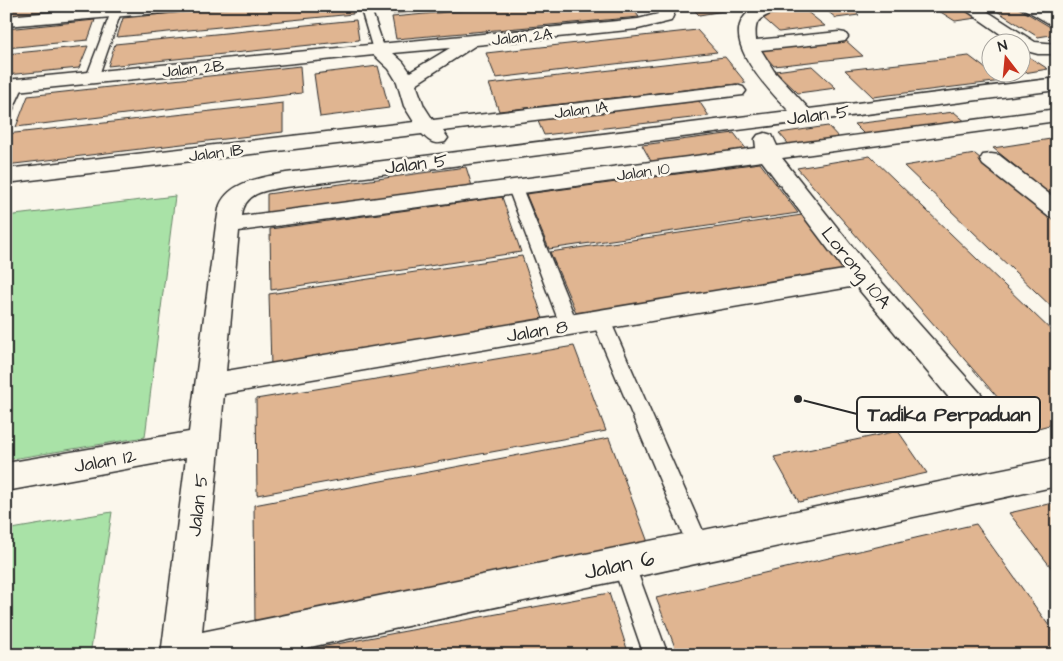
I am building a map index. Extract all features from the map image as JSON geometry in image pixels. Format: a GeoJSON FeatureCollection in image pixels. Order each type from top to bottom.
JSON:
{"type":"FeatureCollection","features":[{"type":"Feature","properties":{"kind":"street"},"geometry":{"type":"LineString","coordinates":[[6,21],[183,6]]}},
{"type":"Feature","properties":{"kind":"street"},"geometry":{"type":"LineString","coordinates":[[771,6],[761,9],[751,17],[745,29],[749,46],[773,83],[804,116]]}},
{"type":"Feature","properties":{"kind":"street"},"geometry":{"type":"LineString","coordinates":[[968,6],[1029,46],[1044,50],[1057,49]]}},
{"type":"Feature","properties":{"kind":"street"},"geometry":{"type":"LineString","coordinates":[[1027,6],[1057,23]]}},
{"type":"Feature","properties":{"kind":"street","name":"Jalan 2A"},"geometry":{"type":"LineString","coordinates":[[379,50],[638,24],[664,12]]}},
{"type":"Feature","properties":{"kind":"street"},"geometry":{"type":"LineString","coordinates":[[749,46],[839,37]]}},
{"type":"Feature","properties":{"kind":"street"},"geometry":{"type":"LineString","coordinates":[[406,82],[475,40]]}},
{"type":"Feature","properties":{"kind":"street"},"geometry":{"type":"LineString","coordinates":[[379,50],[397,66],[406,82],[414,106],[427,127],[457,158]]}},
{"type":"Feature","properties":{"kind":"street","name":"Jalan 2B"},"geometry":{"type":"LineString","coordinates":[[12,86],[379,50]]}},
{"type":"Feature","properties":{"kind":"street","name":"Jalan 5"},"geometry":{"type":"LineString","coordinates":[[181,655],[228,225],[232,204],[241,195],[266,184],[457,158],[1057,84]]}},
{"type":"Feature","properties":{"kind":"street","name":"Jalan 1A"},"geometry":{"type":"LineString","coordinates":[[427,127],[736,91]]}},
{"type":"Feature","properties":{"kind":"street","name":"Jalan 10"},"geometry":{"type":"LineString","coordinates":[[228,225],[1057,115]]}},
{"type":"Feature","properties":{"kind":"street","name":"Lorong 10A"},"geometry":{"type":"LineString","coordinates":[[761,120],[768,154],[862,276],[971,403]]}},
{"type":"Feature","properties":{"kind":"street","name":"Jalan 1B"},"geometry":{"type":"LineString","coordinates":[[6,176],[427,127]]}},
{"type":"Feature","properties":{"kind":"street"},"geometry":{"type":"LineString","coordinates":[[991,160],[1057,212]]}},
{"type":"Feature","properties":{"kind":"street","name":"Jalan 8"},"geometry":{"type":"LineString","coordinates":[[211,385],[862,276]]}},
{"type":"Feature","properties":{"kind":"street","name":"Jalan 12"},"geometry":{"type":"LineString","coordinates":[[6,477],[204,442]]}},
{"type":"Feature","properties":{"kind":"street","name":"Jalan 6"},"geometry":{"type":"LineString","coordinates":[[181,655],[1057,472]]}},
{"type":"Feature","properties":{"kind":"lane"},"geometry":{"type":"LineString","coordinates":[[365,6],[379,50]]}},
{"type":"Feature","properties":{"kind":"lane"},"geometry":{"type":"LineString","coordinates":[[92,78],[116,12]]}},
{"type":"Feature","properties":{"kind":"lane"},"geometry":{"type":"LineString","coordinates":[[6,111],[12,86]]}},
{"type":"Feature","properties":{"kind":"lane"},"geometry":{"type":"LineString","coordinates":[[515,188],[569,325]]}},
{"type":"Feature","properties":{"kind":"lane"},"geometry":{"type":"LineString","coordinates":[[601,320],[699,547]]}},
{"type":"Feature","properties":{"kind":"lane"},"geometry":{"type":"LineString","coordinates":[[623,563],[656,655]]}},
{"type":"Feature","properties":{"kind":"green space"},"geometry":{"type":"Polygon","coordinates":[[[175,196],[145,437],[6,460],[6,216],[175,196]]]}},
{"type":"Feature","properties":{"kind":"green space"},"geometry":{"type":"Polygon","coordinates":[[[112,512],[90,655],[6,655],[6,530],[112,512]]]}},
{"type":"Feature","properties":{"kind":"building"},"geometry":{"type":"Polygon","coordinates":[[[43,6],[40,14],[6,17],[6,7],[43,6]]]}},
{"type":"Feature","properties":{"kind":"building"},"geometry":{"type":"Polygon","coordinates":[[[248,6],[351,6],[353,14],[117,37],[123,18],[248,6]]]}},
{"type":"Feature","properties":{"kind":"building"},"geometry":{"type":"Polygon","coordinates":[[[392,6],[475,6],[393,14],[392,6]]]}},
{"type":"Feature","properties":{"kind":"building"},"geometry":{"type":"Polygon","coordinates":[[[514,6],[631,6],[639,17],[396,39],[392,17],[514,6]]]}},
{"type":"Feature","properties":{"kind":"building"},"geometry":{"type":"Polygon","coordinates":[[[690,6],[733,6],[736,9],[699,15],[690,6]]]}},
{"type":"Feature","properties":{"kind":"building"},"geometry":{"type":"Polygon","coordinates":[[[821,6],[848,6],[859,15],[836,18],[821,6]]]}},
{"type":"Feature","properties":{"kind":"building"},"geometry":{"type":"Polygon","coordinates":[[[931,6],[958,6],[977,18],[955,21],[931,6]]]}},
{"type":"Feature","properties":{"kind":"building"},"geometry":{"type":"Polygon","coordinates":[[[989,6],[1015,6],[1057,31],[1057,34],[1038,37],[989,6]]]}},
{"type":"Feature","properties":{"kind":"building"},"geometry":{"type":"Polygon","coordinates":[[[805,10],[825,26],[779,32],[761,16],[805,10]]]}},
{"type":"Feature","properties":{"kind":"building"},"geometry":{"type":"Polygon","coordinates":[[[95,20],[88,40],[6,48],[6,29],[95,20]]]}},
{"type":"Feature","properties":{"kind":"building"},"geometry":{"type":"Polygon","coordinates":[[[356,20],[359,40],[108,66],[115,44],[356,20]]]}},
{"type":"Feature","properties":{"kind":"building"},"geometry":{"type":"Polygon","coordinates":[[[697,30],[717,52],[496,78],[486,53],[697,30]]]}},
{"type":"Feature","properties":{"kind":"building"},"geometry":{"type":"Polygon","coordinates":[[[844,39],[863,56],[774,66],[758,48],[844,39]]]}},
{"type":"Feature","properties":{"kind":"building"},"geometry":{"type":"Polygon","coordinates":[[[88,46],[79,68],[6,75],[6,54],[88,46]]]}},
{"type":"Feature","properties":{"kind":"building"},"geometry":{"type":"Polygon","coordinates":[[[969,56],[980,64],[980,82],[994,82],[873,97],[845,70],[969,56]]]}},
{"type":"Feature","properties":{"kind":"building"},"geometry":{"type":"Polygon","coordinates":[[[725,57],[746,83],[499,111],[489,84],[725,57]]]}},
{"type":"Feature","properties":{"kind":"building"},"geometry":{"type":"Polygon","coordinates":[[[1030,57],[1048,69],[1030,72],[1030,57]]]}},
{"type":"Feature","properties":{"kind":"building"},"geometry":{"type":"Polygon","coordinates":[[[300,66],[302,93],[16,127],[28,96],[300,66]]]}},
{"type":"Feature","properties":{"kind":"building"},"geometry":{"type":"Polygon","coordinates":[[[378,66],[389,108],[320,117],[314,74],[378,66]]]}},
{"type":"Feature","properties":{"kind":"building"},"geometry":{"type":"Polygon","coordinates":[[[812,66],[836,88],[798,93],[775,71],[812,66]]]}},
{"type":"Feature","properties":{"kind":"building"},"geometry":{"type":"Polygon","coordinates":[[[699,101],[709,116],[544,135],[537,119],[699,101]]]}},
{"type":"Feature","properties":{"kind":"building"},"geometry":{"type":"Polygon","coordinates":[[[283,103],[283,132],[6,165],[6,134],[283,103]]]}},
{"type":"Feature","properties":{"kind":"building"},"geometry":{"type":"Polygon","coordinates":[[[954,112],[967,123],[865,135],[854,124],[954,112]]]}},
{"type":"Feature","properties":{"kind":"building"},"geometry":{"type":"Polygon","coordinates":[[[828,126],[841,140],[791,147],[779,133],[828,126]]]}},
{"type":"Feature","properties":{"kind":"building"},"geometry":{"type":"Polygon","coordinates":[[[734,133],[747,150],[652,163],[642,145],[734,133]]]}},
{"type":"Feature","properties":{"kind":"building"},"geometry":{"type":"Polygon","coordinates":[[[1057,138],[1057,200],[993,148],[1057,138]]]}},
{"type":"Feature","properties":{"kind":"building"},"geometry":{"type":"Polygon","coordinates":[[[975,154],[1057,222],[1057,312],[904,166],[975,154]]]}},
{"type":"Feature","properties":{"kind":"building"},"geometry":{"type":"Polygon","coordinates":[[[870,156],[1057,336],[1057,423],[1027,431],[797,168],[870,156]]]}},
{"type":"Feature","properties":{"kind":"building"},"geometry":{"type":"Polygon","coordinates":[[[760,163],[798,213],[549,249],[526,194],[760,163]]]}},
{"type":"Feature","properties":{"kind":"building"},"geometry":{"type":"Polygon","coordinates":[[[466,167],[472,186],[267,214],[267,194],[466,167]]]}},
{"type":"Feature","properties":{"kind":"building"},"geometry":{"type":"Polygon","coordinates":[[[502,197],[521,252],[271,290],[270,229],[502,197]]]}},
{"type":"Feature","properties":{"kind":"building"},"geometry":{"type":"Polygon","coordinates":[[[802,215],[848,274],[578,317],[550,252],[802,215]]]}},
{"type":"Feature","properties":{"kind":"building"},"geometry":{"type":"Polygon","coordinates":[[[522,256],[544,322],[271,367],[269,294],[522,256]]]}},
{"type":"Feature","properties":{"kind":"building"},"geometry":{"type":"Polygon","coordinates":[[[574,346],[606,431],[257,495],[256,399],[574,346]]]}},
{"type":"Feature","properties":{"kind":"building"},"geometry":{"type":"Polygon","coordinates":[[[898,431],[927,473],[799,502],[774,457],[898,431]]]}},
{"type":"Feature","properties":{"kind":"building"},"geometry":{"type":"Polygon","coordinates":[[[609,438],[649,545],[255,627],[254,505],[609,438]]]}},
{"type":"Feature","properties":{"kind":"building"},"geometry":{"type":"Polygon","coordinates":[[[1057,502],[1057,575],[1009,513],[1057,502]]]}},
{"type":"Feature","properties":{"kind":"building"},"geometry":{"type":"Polygon","coordinates":[[[976,524],[1057,637],[1057,655],[678,655],[656,598],[976,524]]]}},
{"type":"Feature","properties":{"kind":"building"},"geometry":{"type":"Polygon","coordinates":[[[609,593],[629,655],[278,655],[609,593]]]}},
{"type":"Feature","properties":{"kind":"place","name":"Tadika Perpaduan"},"geometry":{"type":"Point","coordinates":[798,399]}}]}
